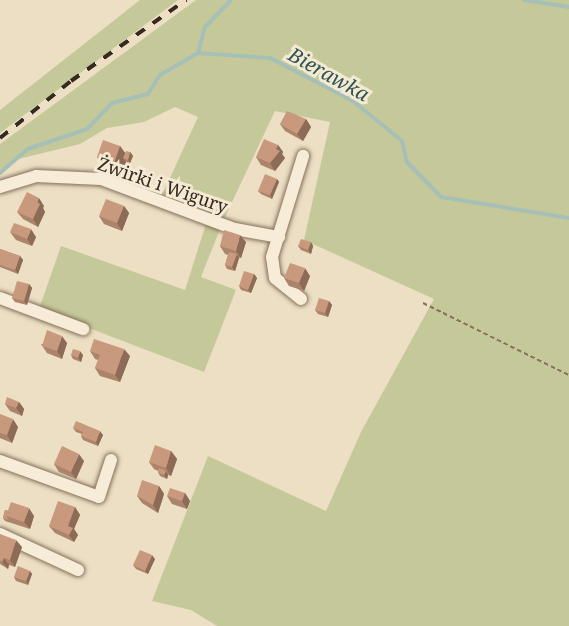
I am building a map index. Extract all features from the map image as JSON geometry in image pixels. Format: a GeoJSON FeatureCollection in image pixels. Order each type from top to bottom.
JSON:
{"type":"FeatureCollection","features":[{"type":"Feature","properties":{"kind":"street"},"geometry":{"type":"LineString","coordinates":[[301,299],[275,278],[272,256],[303,156]]}},
{"type":"Feature","properties":{"kind":"street","name":"Żwirki i Wigury"},"geometry":{"type":"LineString","coordinates":[[0,187],[36,176],[101,179],[235,229],[279,237]]}},
{"type":"Feature","properties":{"kind":"street"},"geometry":{"type":"LineString","coordinates":[[0,298],[83,329]]}},
{"type":"Feature","properties":{"kind":"street"},"geometry":{"type":"LineString","coordinates":[[0,461],[99,497],[111,460]]}},
{"type":"Feature","properties":{"kind":"street"},"geometry":{"type":"LineString","coordinates":[[0,534],[78,570]]}},
{"type":"Feature","properties":{"kind":"path"},"geometry":{"type":"LineString","coordinates":[[423,303],[569,375]]}},
{"type":"Feature","properties":{"kind":"green space"},"geometry":{"type":"Polygon","coordinates":[[[140,0],[178,0],[0,133],[0,110],[140,0]]]}},
{"type":"Feature","properties":{"kind":"green space"},"geometry":{"type":"Polygon","coordinates":[[[196,0],[569,0],[569,626],[217,626],[191,610],[152,601],[208,456],[326,511],[361,432],[434,299],[304,240],[330,122],[275,111],[224,219],[163,193],[198,117],[175,107],[144,122],[107,128],[80,144],[14,160],[0,174],[0,144],[196,0]]]}},
{"type":"Feature","properties":{"kind":"green space"},"geometry":{"type":"Polygon","coordinates":[[[206,224],[220,229],[201,277],[236,290],[204,372],[39,309],[61,246],[185,290],[206,224]]]}},
{"type":"Feature","properties":{"kind":"building"},"geometry":{"type":"Polygon","coordinates":[[[287,111],[306,119],[297,134],[280,124],[287,111]]]}},
{"type":"Feature","properties":{"kind":"building"},"geometry":{"type":"Polygon","coordinates":[[[264,139],[278,145],[276,149],[280,151],[270,163],[256,157],[264,139]]]}},
{"type":"Feature","properties":{"kind":"building"},"geometry":{"type":"Polygon","coordinates":[[[103,140],[120,146],[114,163],[97,157],[103,140]]]}},
{"type":"Feature","properties":{"kind":"building"},"geometry":{"type":"Polygon","coordinates":[[[126,151],[130,152],[128,160],[123,158],[126,151]]]}},
{"type":"Feature","properties":{"kind":"building"},"geometry":{"type":"Polygon","coordinates":[[[265,174],[277,179],[270,195],[258,191],[265,174]]]}},
{"type":"Feature","properties":{"kind":"building"},"geometry":{"type":"Polygon","coordinates":[[[27,192],[39,198],[37,202],[40,204],[33,219],[17,212],[27,192]]]}},
{"type":"Feature","properties":{"kind":"building"},"geometry":{"type":"Polygon","coordinates":[[[106,199],[124,206],[117,223],[99,216],[106,199]]]}},
{"type":"Feature","properties":{"kind":"building"},"geometry":{"type":"Polygon","coordinates":[[[14,223],[31,229],[27,239],[10,232],[14,223]]]}},
{"type":"Feature","properties":{"kind":"building"},"geometry":{"type":"Polygon","coordinates":[[[224,230],[240,235],[236,251],[220,246],[224,230]]]}},
{"type":"Feature","properties":{"kind":"building"},"geometry":{"type":"Polygon","coordinates":[[[301,239],[311,242],[308,250],[298,246],[301,239]]]}},
{"type":"Feature","properties":{"kind":"building"},"geometry":{"type":"Polygon","coordinates":[[[0,249],[20,256],[15,270],[0,265],[0,249]]]}},
{"type":"Feature","properties":{"kind":"building"},"geometry":{"type":"Polygon","coordinates":[[[229,252],[237,254],[232,267],[225,265],[229,252]]]}},
{"type":"Feature","properties":{"kind":"building"},"geometry":{"type":"Polygon","coordinates":[[[290,263],[305,268],[299,283],[284,278],[290,263]]]}},
{"type":"Feature","properties":{"kind":"building"},"geometry":{"type":"Polygon","coordinates":[[[244,271],[254,274],[248,290],[239,286],[244,271]]]}},
{"type":"Feature","properties":{"kind":"building"},"geometry":{"type":"Polygon","coordinates":[[[17,281],[29,284],[24,301],[12,298],[17,281]]]}},
{"type":"Feature","properties":{"kind":"building"},"geometry":{"type":"Polygon","coordinates":[[[319,298],[329,301],[325,313],[315,310],[319,298]]]}},
{"type":"Feature","properties":{"kind":"building"},"geometry":{"type":"Polygon","coordinates":[[[47,330],[62,336],[57,351],[42,346],[47,330]]]}},
{"type":"Feature","properties":{"kind":"building"},"geometry":{"type":"Polygon","coordinates":[[[94,339],[124,349],[115,375],[95,368],[100,355],[90,351],[94,339]]]}},
{"type":"Feature","properties":{"kind":"building"},"geometry":{"type":"Polygon","coordinates":[[[73,349],[80,351],[78,358],[71,355],[73,349]]]}},
{"type":"Feature","properties":{"kind":"building"},"geometry":{"type":"Polygon","coordinates":[[[7,397],[19,402],[16,408],[5,404],[7,397]]]}},
{"type":"Feature","properties":{"kind":"building"},"geometry":{"type":"Polygon","coordinates":[[[0,414],[13,419],[7,435],[0,433],[0,414]]]}},
{"type":"Feature","properties":{"kind":"building"},"geometry":{"type":"Polygon","coordinates":[[[76,421],[100,431],[96,442],[81,436],[83,432],[73,428],[76,421]]]}},
{"type":"Feature","properties":{"kind":"building"},"geometry":{"type":"Polygon","coordinates":[[[155,445],[171,451],[166,468],[149,462],[155,445]]]}},
{"type":"Feature","properties":{"kind":"building"},"geometry":{"type":"Polygon","coordinates":[[[62,446],[79,454],[71,472],[54,464],[62,446]]]}},
{"type":"Feature","properties":{"kind":"building"},"geometry":{"type":"Polygon","coordinates":[[[159,468],[166,471],[164,475],[158,472],[159,468]]]}},
{"type":"Feature","properties":{"kind":"building"},"geometry":{"type":"Polygon","coordinates":[[[142,480],[159,486],[153,505],[137,496],[142,480]]]}},
{"type":"Feature","properties":{"kind":"building"},"geometry":{"type":"Polygon","coordinates":[[[170,488],[185,493],[182,501],[167,496],[170,488]]]}},
{"type":"Feature","properties":{"kind":"building"},"geometry":{"type":"Polygon","coordinates":[[[58,501],[75,507],[68,526],[73,528],[69,535],[49,526],[58,501]]]}},
{"type":"Feature","properties":{"kind":"building"},"geometry":{"type":"Polygon","coordinates":[[[11,502],[29,508],[24,522],[6,516],[11,502]]]}},
{"type":"Feature","properties":{"kind":"building"},"geometry":{"type":"Polygon","coordinates":[[[5,510],[8,511],[6,516],[9,520],[3,518],[5,510]]]}},
{"type":"Feature","properties":{"kind":"building"},"geometry":{"type":"Polygon","coordinates":[[[0,534],[16,540],[10,560],[4,558],[2,562],[0,560],[0,534]]]}},
{"type":"Feature","properties":{"kind":"building"},"geometry":{"type":"Polygon","coordinates":[[[140,550],[152,555],[145,571],[133,565],[140,550]]]}},
{"type":"Feature","properties":{"kind":"building"},"geometry":{"type":"Polygon","coordinates":[[[18,566],[30,571],[26,581],[14,577],[18,566]]]}},
{"type":"Feature","properties":{"kind":"waterway"},"geometry":{"type":"LineString","coordinates":[[198,53],[205,27],[231,0]]}},
{"type":"Feature","properties":{"kind":"waterway"},"geometry":{"type":"LineString","coordinates":[[524,0],[569,7]]}},
{"type":"Feature","properties":{"kind":"waterway","name":"Bierawka"},"geometry":{"type":"LineString","coordinates":[[0,173],[28,149],[87,129],[112,103],[148,94],[160,75],[198,53],[270,58],[353,101],[402,141],[407,162],[441,197],[569,218]]}},
{"type":"Feature","properties":{"kind":"railway"},"geometry":{"type":"LineString","coordinates":[[0,138],[71,81],[186,0]]}}]}
